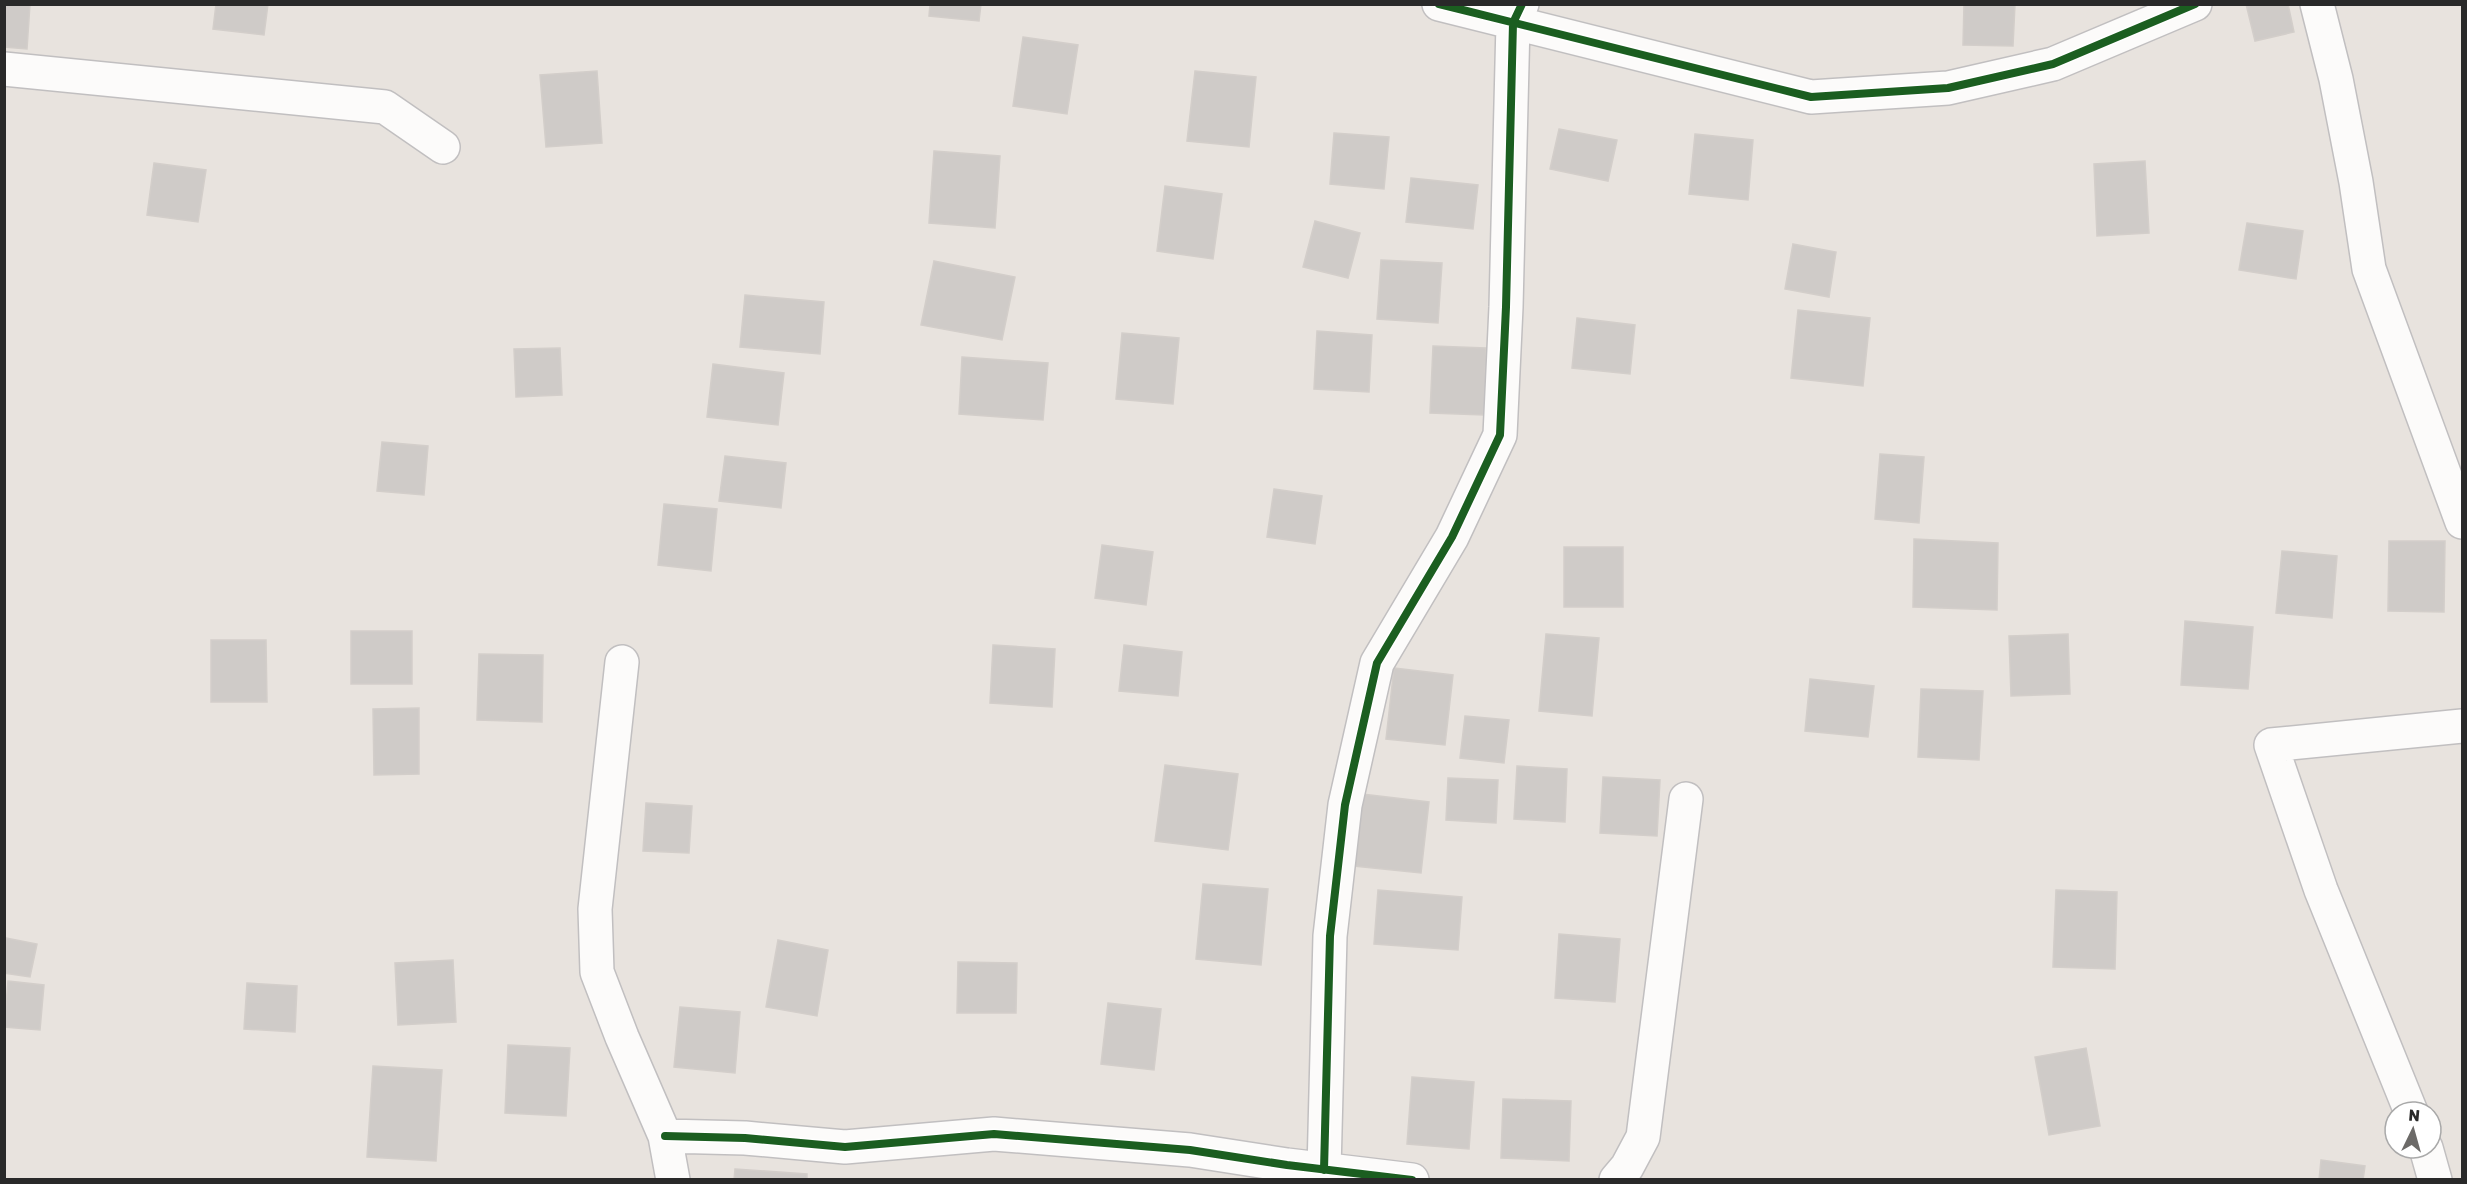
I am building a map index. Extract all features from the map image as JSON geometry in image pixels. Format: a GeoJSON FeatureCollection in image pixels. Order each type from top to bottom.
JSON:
{"type":"FeatureCollection","features":[{"type":"Feature","properties":{"kind":"street"},"geometry":{"type":"LineString","coordinates":[[1439,4],[1517,14],[1811,97],[1948,88],[2053,64],[2195,4]]}},
{"type":"Feature","properties":{"kind":"street"},"geometry":{"type":"LineString","coordinates":[[2317,4],[2340,102],[2369,269],[2463,522]]}},
{"type":"Feature","properties":{"kind":"street"},"geometry":{"type":"LineString","coordinates":[[1324,1170],[1330,936],[1345,805],[1377,663],[1452,537],[1500,435],[1517,14]]}},
{"type":"Feature","properties":{"kind":"street"},"geometry":{"type":"LineString","coordinates":[[4,69],[386,107],[443,147]]}},
{"type":"Feature","properties":{"kind":"street"},"geometry":{"type":"LineString","coordinates":[[622,662],[596,909],[597,972],[622,1037],[665,1136],[673,1179]]}},
{"type":"Feature","properties":{"kind":"street"},"geometry":{"type":"LineString","coordinates":[[2406,1100],[2321,890],[2271,745],[2463,726]]}},
{"type":"Feature","properties":{"kind":"street"},"geometry":{"type":"LineString","coordinates":[[1616,1179],[1627,1167],[1643,1137],[1686,799]]}},
{"type":"Feature","properties":{"kind":"street"},"geometry":{"type":"LineString","coordinates":[[665,1136],[745,1138],[845,1147],[994,1134],[1190,1150],[1286,1172],[1324,1170],[1412,1179]]}},
{"type":"Feature","properties":{"kind":"street"},"geometry":{"type":"LineString","coordinates":[[2429,1160],[2435,1179]]}},
{"type":"Feature","properties":{"kind":"building"},"geometry":{"type":"Polygon","coordinates":[[[4,4],[30,4],[27,49],[4,47],[4,4]]]}},
{"type":"Feature","properties":{"kind":"building"},"geometry":{"type":"Polygon","coordinates":[[[216,4],[268,4],[264,35],[213,29],[216,4]]]}},
{"type":"Feature","properties":{"kind":"building"},"geometry":{"type":"Polygon","coordinates":[[[930,4],[981,4],[979,21],[929,16],[930,4]]]}},
{"type":"Feature","properties":{"kind":"building"},"geometry":{"type":"Polygon","coordinates":[[[1964,4],[2015,4],[2013,46],[1963,45],[1964,4]]]}},
{"type":"Feature","properties":{"kind":"building"},"geometry":{"type":"Polygon","coordinates":[[[2246,4],[2288,4],[2294,32],[2255,41],[2246,4]]]}},
{"type":"Feature","properties":{"kind":"building"},"geometry":{"type":"Polygon","coordinates":[[[1023,37],[1078,45],[1067,114],[1013,106],[1023,37]]]}},
{"type":"Feature","properties":{"kind":"building"},"geometry":{"type":"Polygon","coordinates":[[[597,71],[602,143],[546,147],[540,75],[597,71]]]}},
{"type":"Feature","properties":{"kind":"building"},"geometry":{"type":"Polygon","coordinates":[[[1195,71],[1256,77],[1249,147],[1187,141],[1195,71]]]}},
{"type":"Feature","properties":{"kind":"building"},"geometry":{"type":"Polygon","coordinates":[[[1559,129],[1617,140],[1608,181],[1550,169],[1559,129]]]}},
{"type":"Feature","properties":{"kind":"building"},"geometry":{"type":"Polygon","coordinates":[[[1334,133],[1389,137],[1384,189],[1330,184],[1334,133]]]}},
{"type":"Feature","properties":{"kind":"building"},"geometry":{"type":"Polygon","coordinates":[[[1695,134],[1753,140],[1748,200],[1689,194],[1695,134]]]}},
{"type":"Feature","properties":{"kind":"building"},"geometry":{"type":"Polygon","coordinates":[[[934,151],[1000,156],[995,228],[929,223],[934,151]]]}},
{"type":"Feature","properties":{"kind":"building"},"geometry":{"type":"Polygon","coordinates":[[[2145,161],[2149,233],[2097,236],[2094,164],[2145,161]]]}},
{"type":"Feature","properties":{"kind":"building"},"geometry":{"type":"Polygon","coordinates":[[[154,163],[206,170],[198,222],[147,215],[154,163]]]}},
{"type":"Feature","properties":{"kind":"building"},"geometry":{"type":"Polygon","coordinates":[[[1411,178],[1478,185],[1473,229],[1406,222],[1411,178]]]}},
{"type":"Feature","properties":{"kind":"building"},"geometry":{"type":"Polygon","coordinates":[[[1165,186],[1222,194],[1213,259],[1157,251],[1165,186]]]}},
{"type":"Feature","properties":{"kind":"building"},"geometry":{"type":"Polygon","coordinates":[[[1315,221],[1360,233],[1348,278],[1303,267],[1315,221]]]}},
{"type":"Feature","properties":{"kind":"building"},"geometry":{"type":"Polygon","coordinates":[[[2247,223],[2303,231],[2296,279],[2239,270],[2247,223]]]}},
{"type":"Feature","properties":{"kind":"building"},"geometry":{"type":"Polygon","coordinates":[[[1793,244],[1836,252],[1829,297],[1785,289],[1793,244]]]}},
{"type":"Feature","properties":{"kind":"building"},"geometry":{"type":"Polygon","coordinates":[[[1381,260],[1442,263],[1438,323],[1377,319],[1381,260]]]}},
{"type":"Feature","properties":{"kind":"building"},"geometry":{"type":"Polygon","coordinates":[[[934,261],[1015,277],[1002,340],[921,325],[934,261]]]}},
{"type":"Feature","properties":{"kind":"building"},"geometry":{"type":"Polygon","coordinates":[[[745,295],[824,302],[820,354],[740,347],[745,295]]]}},
{"type":"Feature","properties":{"kind":"building"},"geometry":{"type":"Polygon","coordinates":[[[1798,310],[1870,318],[1863,386],[1791,378],[1798,310]]]}},
{"type":"Feature","properties":{"kind":"building"},"geometry":{"type":"Polygon","coordinates":[[[1577,318],[1635,325],[1630,374],[1572,368],[1577,318]]]}},
{"type":"Feature","properties":{"kind":"building"},"geometry":{"type":"Polygon","coordinates":[[[1317,331],[1372,335],[1369,392],[1314,389],[1317,331]]]}},
{"type":"Feature","properties":{"kind":"building"},"geometry":{"type":"Polygon","coordinates":[[[1122,333],[1179,338],[1173,404],[1116,399],[1122,333]]]}},
{"type":"Feature","properties":{"kind":"building"},"geometry":{"type":"Polygon","coordinates":[[[1433,346],[1486,348],[1484,415],[1430,413],[1433,346]]]}},
{"type":"Feature","properties":{"kind":"building"},"geometry":{"type":"Polygon","coordinates":[[[560,348],[562,395],[516,397],[514,349],[560,348]]]}},
{"type":"Feature","properties":{"kind":"building"},"geometry":{"type":"Polygon","coordinates":[[[962,357],[1048,363],[1043,420],[959,414],[962,357]]]}},
{"type":"Feature","properties":{"kind":"building"},"geometry":{"type":"Polygon","coordinates":[[[713,364],[784,373],[778,425],[707,417],[713,364]]]}},
{"type":"Feature","properties":{"kind":"building"},"geometry":{"type":"Polygon","coordinates":[[[382,442],[428,446],[424,495],[377,491],[382,442]]]}},
{"type":"Feature","properties":{"kind":"building"},"geometry":{"type":"Polygon","coordinates":[[[1880,454],[1924,457],[1919,523],[1875,519],[1880,454]]]}},
{"type":"Feature","properties":{"kind":"building"},"geometry":{"type":"Polygon","coordinates":[[[725,456],[786,463],[781,508],[719,501],[725,456]]]}},
{"type":"Feature","properties":{"kind":"building"},"geometry":{"type":"Polygon","coordinates":[[[1274,489],[1322,496],[1315,544],[1267,537],[1274,489]]]}},
{"type":"Feature","properties":{"kind":"building"},"geometry":{"type":"Polygon","coordinates":[[[664,504],[717,509],[711,571],[658,565],[664,504]]]}},
{"type":"Feature","properties":{"kind":"building"},"geometry":{"type":"Polygon","coordinates":[[[1914,539],[1998,543],[1997,610],[1913,607],[1914,539]]]}},
{"type":"Feature","properties":{"kind":"building"},"geometry":{"type":"Polygon","coordinates":[[[2389,541],[2445,541],[2444,612],[2388,611],[2389,541]]]}},
{"type":"Feature","properties":{"kind":"building"},"geometry":{"type":"Polygon","coordinates":[[[1102,545],[1153,552],[1146,605],[1095,598],[1102,545]]]}},
{"type":"Feature","properties":{"kind":"building"},"geometry":{"type":"Polygon","coordinates":[[[1564,547],[1623,547],[1623,607],[1564,607],[1564,547]]]}},
{"type":"Feature","properties":{"kind":"building"},"geometry":{"type":"Polygon","coordinates":[[[2282,551],[2337,556],[2332,618],[2276,613],[2282,551]]]}},
{"type":"Feature","properties":{"kind":"building"},"geometry":{"type":"Polygon","coordinates":[[[2185,621],[2253,627],[2248,689],[2181,685],[2185,621]]]}},
{"type":"Feature","properties":{"kind":"building"},"geometry":{"type":"Polygon","coordinates":[[[351,631],[412,631],[412,684],[351,684],[351,631]]]}},
{"type":"Feature","properties":{"kind":"building"},"geometry":{"type":"Polygon","coordinates":[[[1546,634],[1599,638],[1592,716],[1539,711],[1546,634]]]}},
{"type":"Feature","properties":{"kind":"building"},"geometry":{"type":"Polygon","coordinates":[[[2068,634],[2070,694],[2011,696],[2009,636],[2068,634]]]}},
{"type":"Feature","properties":{"kind":"building"},"geometry":{"type":"Polygon","coordinates":[[[211,640],[266,640],[267,702],[211,702],[211,640]]]}},
{"type":"Feature","properties":{"kind":"building"},"geometry":{"type":"Polygon","coordinates":[[[993,645],[1055,649],[1052,707],[990,703],[993,645]]]}},
{"type":"Feature","properties":{"kind":"building"},"geometry":{"type":"Polygon","coordinates":[[[1124,645],[1182,652],[1178,696],[1119,691],[1124,645]]]}},
{"type":"Feature","properties":{"kind":"building"},"geometry":{"type":"Polygon","coordinates":[[[479,654],[543,655],[542,722],[477,720],[479,654]]]}},
{"type":"Feature","properties":{"kind":"building"},"geometry":{"type":"Polygon","coordinates":[[[1394,668],[1453,675],[1445,745],[1386,739],[1394,668]]]}},
{"type":"Feature","properties":{"kind":"building"},"geometry":{"type":"Polygon","coordinates":[[[1810,679],[1874,686],[1868,737],[1805,731],[1810,679]]]}},
{"type":"Feature","properties":{"kind":"building"},"geometry":{"type":"Polygon","coordinates":[[[1921,689],[1983,691],[1979,760],[1918,757],[1921,689]]]}},
{"type":"Feature","properties":{"kind":"building"},"geometry":{"type":"Polygon","coordinates":[[[419,708],[419,774],[374,775],[373,709],[419,708]]]}},
{"type":"Feature","properties":{"kind":"building"},"geometry":{"type":"Polygon","coordinates":[[[1465,716],[1509,720],[1504,763],[1460,758],[1465,716]]]}},
{"type":"Feature","properties":{"kind":"building"},"geometry":{"type":"Polygon","coordinates":[[[1165,765],[1238,774],[1228,850],[1155,841],[1165,765]]]}},
{"type":"Feature","properties":{"kind":"building"},"geometry":{"type":"Polygon","coordinates":[[[1517,766],[1567,769],[1565,822],[1514,819],[1517,766]]]}},
{"type":"Feature","properties":{"kind":"building"},"geometry":{"type":"Polygon","coordinates":[[[1603,777],[1660,780],[1657,836],[1600,833],[1603,777]]]}},
{"type":"Feature","properties":{"kind":"building"},"geometry":{"type":"Polygon","coordinates":[[[1448,778],[1498,780],[1496,823],[1446,820],[1448,778]]]}},
{"type":"Feature","properties":{"kind":"building"},"geometry":{"type":"Polygon","coordinates":[[[1362,794],[1429,802],[1421,873],[1354,866],[1362,794]]]}},
{"type":"Feature","properties":{"kind":"building"},"geometry":{"type":"Polygon","coordinates":[[[646,803],[692,806],[689,853],[643,851],[646,803]]]}},
{"type":"Feature","properties":{"kind":"building"},"geometry":{"type":"Polygon","coordinates":[[[1203,884],[1268,889],[1261,965],[1196,959],[1203,884]]]}},
{"type":"Feature","properties":{"kind":"building"},"geometry":{"type":"Polygon","coordinates":[[[1378,890],[1462,897],[1458,950],[1374,944],[1378,890]]]}},
{"type":"Feature","properties":{"kind":"building"},"geometry":{"type":"Polygon","coordinates":[[[2056,890],[2117,892],[2115,969],[2053,967],[2056,890]]]}},
{"type":"Feature","properties":{"kind":"building"},"geometry":{"type":"Polygon","coordinates":[[[1559,934],[1620,939],[1615,1002],[1555,998],[1559,934]]]}},
{"type":"Feature","properties":{"kind":"building"},"geometry":{"type":"Polygon","coordinates":[[[6,938],[37,944],[30,977],[4,973],[6,938]]]}},
{"type":"Feature","properties":{"kind":"building"},"geometry":{"type":"Polygon","coordinates":[[[778,940],[828,950],[817,1016],[766,1007],[778,940]]]}},
{"type":"Feature","properties":{"kind":"building"},"geometry":{"type":"Polygon","coordinates":[[[453,960],[456,1022],[398,1025],[395,963],[453,960]]]}},
{"type":"Feature","properties":{"kind":"building"},"geometry":{"type":"Polygon","coordinates":[[[958,962],[1017,963],[1016,1013],[957,1013],[958,962]]]}},
{"type":"Feature","properties":{"kind":"building"},"geometry":{"type":"Polygon","coordinates":[[[8,981],[44,985],[40,1030],[4,1027],[8,981]]]}},
{"type":"Feature","properties":{"kind":"building"},"geometry":{"type":"Polygon","coordinates":[[[247,983],[297,986],[295,1032],[244,1029],[247,983]]]}},
{"type":"Feature","properties":{"kind":"building"},"geometry":{"type":"Polygon","coordinates":[[[1108,1003],[1161,1009],[1154,1070],[1101,1064],[1108,1003]]]}},
{"type":"Feature","properties":{"kind":"building"},"geometry":{"type":"Polygon","coordinates":[[[680,1007],[740,1012],[735,1073],[674,1067],[680,1007]]]}},
{"type":"Feature","properties":{"kind":"building"},"geometry":{"type":"Polygon","coordinates":[[[508,1045],[570,1048],[566,1116],[505,1113],[508,1045]]]}},
{"type":"Feature","properties":{"kind":"building"},"geometry":{"type":"Polygon","coordinates":[[[2086,1048],[2100,1126],[2049,1135],[2035,1057],[2086,1048]]]}},
{"type":"Feature","properties":{"kind":"building"},"geometry":{"type":"Polygon","coordinates":[[[373,1066],[442,1070],[436,1161],[367,1157],[373,1066]]]}},
{"type":"Feature","properties":{"kind":"building"},"geometry":{"type":"Polygon","coordinates":[[[1412,1077],[1474,1082],[1469,1149],[1407,1144],[1412,1077]]]}},
{"type":"Feature","properties":{"kind":"building"},"geometry":{"type":"Polygon","coordinates":[[[1503,1099],[1571,1101],[1569,1161],[1501,1158],[1503,1099]]]}},
{"type":"Feature","properties":{"kind":"building"},"geometry":{"type":"Polygon","coordinates":[[[2321,1160],[2365,1166],[2363,1180],[2319,1180],[2321,1160]]]}},
{"type":"Feature","properties":{"kind":"building"},"geometry":{"type":"Polygon","coordinates":[[[735,1169],[807,1174],[807,1180],[734,1180],[735,1169]]]}},
{"type":"Feature","properties":{"kind":"cycle path"},"geometry":{"type":"LineString","coordinates":[[1439,4],[1811,97],[1948,88],[2053,64],[2195,4]]}},
{"type":"Feature","properties":{"kind":"cycle path"},"geometry":{"type":"LineString","coordinates":[[1324,1170],[1330,936],[1345,805],[1377,663],[1452,537],[1500,435],[1506,307],[1513,23],[1522,4]]}},
{"type":"Feature","properties":{"kind":"cycle path"},"geometry":{"type":"LineString","coordinates":[[665,1136],[745,1138],[845,1147],[994,1134],[1190,1150],[1287,1165],[1412,1180]]}}]}
